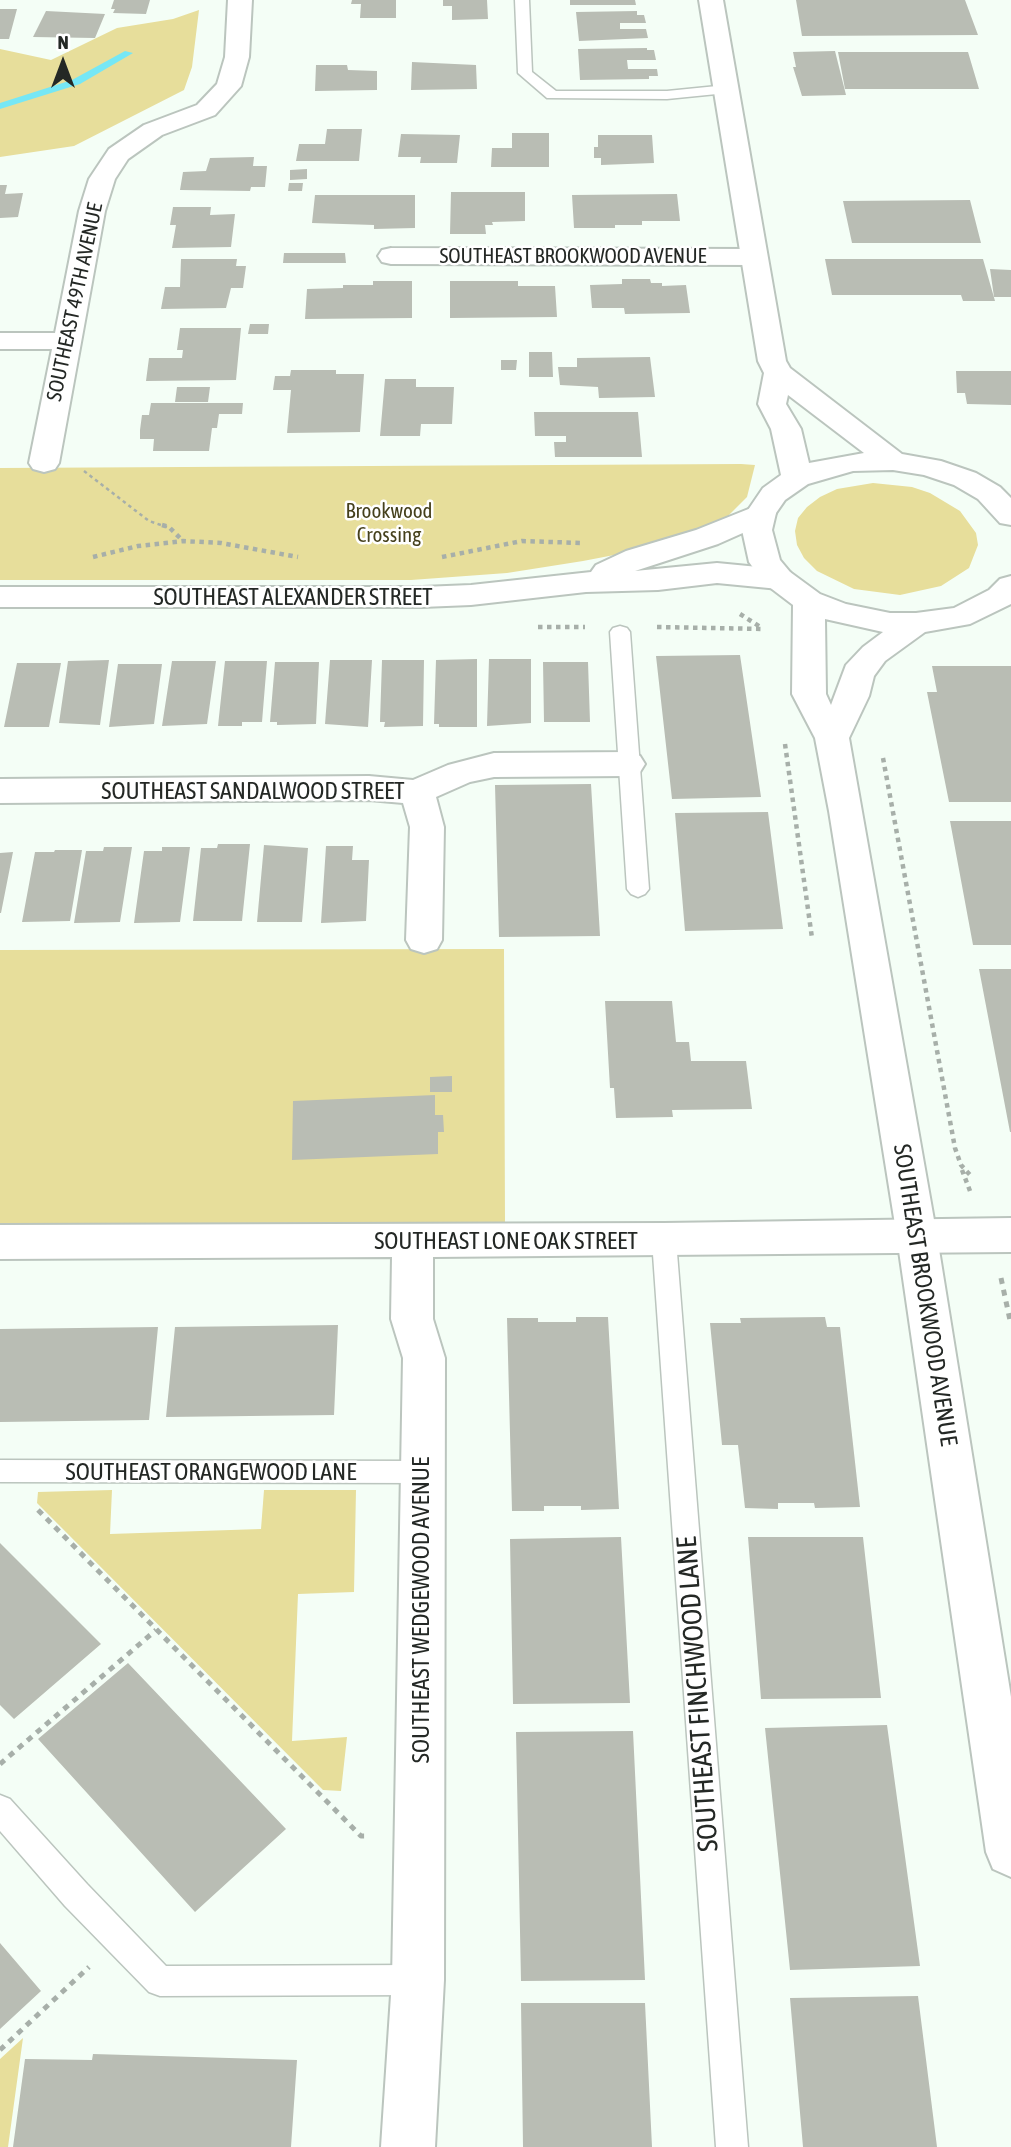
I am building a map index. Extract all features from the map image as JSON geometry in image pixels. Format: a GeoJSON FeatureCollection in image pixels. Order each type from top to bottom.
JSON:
{"type":"FeatureCollection","features":[{"type":"Feature","properties":{"kind":"street","name":"SOUTHEAST 49TH AVENUE"},"geometry":{"type":"LineString","coordinates":[[44,461],[92,211],[102,179],[118,154],[153,130],[206,110],[229,86],[237,57],[240,0]]}},
{"type":"Feature","properties":{"kind":"street"},"geometry":{"type":"LineString","coordinates":[[710,0],[768,344],[778,373],[772,404],[786,429],[797,478]]}},
{"type":"Feature","properties":{"kind":"street","name":"SOUTHEAST BROOKWOOD AVENUE"},"geometry":{"type":"LineString","coordinates":[[391,256],[754,257]]}},
{"type":"Feature","properties":{"kind":"street"},"geometry":{"type":"LineString","coordinates":[[0,341],[66,341]]}},
{"type":"Feature","properties":{"kind":"street"},"geometry":{"type":"LineString","coordinates":[[778,373],[893,461]]}},
{"type":"Feature","properties":{"kind":"street"},"geometry":{"type":"LineString","coordinates":[[1011,516],[989,493],[965,479],[930,467],[893,461],[853,462],[824,468],[797,478],[774,494],[761,513],[757,530],[765,562],[779,579],[809,601],[838,613],[890,623],[916,623],[959,617],[1000,597],[1011,586]]}},
{"type":"Feature","properties":{"kind":"street"},"geometry":{"type":"LineString","coordinates":[[965,479],[1011,483]]}},
{"type":"Feature","properties":{"kind":"street","name":"SOUTHEAST ALEXANDER STREET"},"geometry":{"type":"LineString","coordinates":[[586,582],[637,558],[707,537],[761,513]]}},
{"type":"Feature","properties":{"kind":"street","name":"SOUTHEAST ALEXANDER STREET"},"geometry":{"type":"LineString","coordinates":[[0,597],[422,597],[586,582],[658,580],[717,573],[779,579]]}},
{"type":"Feature","properties":{"kind":"street","name":"SOUTHEAST BROOKWOOD AVENUE"},"geometry":{"type":"LineString","coordinates":[[809,601],[809,694],[832,738],[917,1237],[1011,1852]]}},
{"type":"Feature","properties":{"kind":"street"},"geometry":{"type":"LineString","coordinates":[[832,738],[852,696],[858,673],[874,654],[916,623]]}},
{"type":"Feature","properties":{"kind":"street","name":"SOUTHEAST SANDALWOOD STREET"},"geometry":{"type":"LineString","coordinates":[[0,791],[369,788],[416,792],[460,773],[495,765],[628,764]]}},
{"type":"Feature","properties":{"kind":"street"},"geometry":{"type":"LineString","coordinates":[[416,792],[426,827],[424,940]]}},
{"type":"Feature","properties":{"kind":"street","name":"SOUTHEAST LONE OAK STREET"},"geometry":{"type":"LineString","coordinates":[[0,1242],[917,1237],[1005,1253]]}},
{"type":"Feature","properties":{"kind":"street","name":"SOUTHEAST WEDGEWOOD AVENUE"},"geometry":{"type":"LineString","coordinates":[[408,2147],[418,1980],[424,1358],[412,1319],[413,1241]]}},
{"type":"Feature","properties":{"kind":"lane"},"geometry":{"type":"LineString","coordinates":[[522,0],[525,73],[552,95],[667,94],[727,89]]}},
{"type":"Feature","properties":{"kind":"lane"},"geometry":{"type":"LineString","coordinates":[[620,632],[638,889]]}},
{"type":"Feature","properties":{"kind":"lane","name":"SOUTHEAST FINCHWOOD LANE"},"geometry":{"type":"LineString","coordinates":[[664,1240],[732,2147]]}},
{"type":"Feature","properties":{"kind":"lane","name":"SOUTHEAST ORANGEWOOD LANE"},"geometry":{"type":"LineString","coordinates":[[0,1471],[421,1472]]}},
{"type":"Feature","properties":{"kind":"lane"},"geometry":{"type":"LineString","coordinates":[[0,1809],[76,1895],[160,1981],[418,1980]]}},
{"type":"Feature","properties":{"kind":"path"},"geometry":{"type":"LineString","coordinates":[[44,461],[74,463],[149,521],[169,527],[183,541]]}},
{"type":"Feature","properties":{"kind":"path"},"geometry":{"type":"LineString","coordinates":[[85,559],[138,546],[183,541],[221,543],[301,558]]}},
{"type":"Feature","properties":{"kind":"path"},"geometry":{"type":"LineString","coordinates":[[436,558],[522,541],[585,543]]}},
{"type":"Feature","properties":{"kind":"path"},"geometry":{"type":"LineString","coordinates":[[739,614],[763,629],[771,639]]}},
{"type":"Feature","properties":{"kind":"path"},"geometry":{"type":"LineString","coordinates":[[784,732],[812,938]]}},
{"type":"Feature","properties":{"kind":"path"},"geometry":{"type":"LineString","coordinates":[[883,756],[956,1148],[961,1165],[971,1176]]}},
{"type":"Feature","properties":{"kind":"path"},"geometry":{"type":"LineString","coordinates":[[1005,1253],[1011,1325]]}},
{"type":"Feature","properties":{"kind":"path"},"geometry":{"type":"LineString","coordinates":[[37,1509],[361,1836],[419,1835]]}},
{"type":"Feature","properties":{"kind":"path"},"geometry":{"type":"LineString","coordinates":[[0,1763],[156,1630]]}},
{"type":"Feature","properties":{"kind":"path"},"geometry":{"type":"LineString","coordinates":[[0,2050],[120,1939]]}},
{"type":"Feature","properties":{"kind":"green space"},"geometry":{"type":"Polygon","coordinates":[[[199,10],[192,67],[184,90],[74,146],[0,157],[0,49],[51,60],[117,28],[173,19],[199,10]]]}},
{"type":"Feature","properties":{"kind":"green space","name":"Brookwood Crossing"},"geometry":{"type":"Polygon","coordinates":[[[755,465],[747,497],[728,516],[693,532],[635,551],[507,573],[411,580],[0,580],[0,468],[755,465]]]}},
{"type":"Feature","properties":{"kind":"green space"},"geometry":{"type":"Polygon","coordinates":[[[873,483],[912,487],[930,493],[960,511],[976,533],[978,545],[969,568],[941,586],[900,595],[854,589],[817,571],[804,558],[797,545],[795,531],[798,518],[820,497],[837,489],[873,483]]]}},
{"type":"Feature","properties":{"kind":"green space"},"geometry":{"type":"Polygon","coordinates":[[[504,949],[505,1224],[0,1227],[0,950],[504,949]]]}},
{"type":"Feature","properties":{"kind":"green space"},"geometry":{"type":"Polygon","coordinates":[[[112,1490],[110,1534],[261,1529],[264,1490],[356,1490],[354,1592],[298,1594],[292,1741],[347,1737],[341,1791],[323,1790],[37,1503],[38,1492],[112,1490]]]}},
{"type":"Feature","properties":{"kind":"green space"},"geometry":{"type":"Polygon","coordinates":[[[23,2038],[8,2147],[0,2147],[0,2059],[23,2038]]]}},
{"type":"Feature","properties":{"kind":"building"},"geometry":{"type":"Polygon","coordinates":[[[114,0],[150,0],[146,14],[113,13],[115,9],[111,9],[114,0]]]}},
{"type":"Feature","properties":{"kind":"building"},"geometry":{"type":"Polygon","coordinates":[[[352,0],[396,0],[396,18],[360,18],[361,4],[351,4],[352,0]]]}},
{"type":"Feature","properties":{"kind":"building"},"geometry":{"type":"Polygon","coordinates":[[[443,0],[487,0],[488,19],[452,20],[452,6],[443,6],[443,0]]]}},
{"type":"Feature","properties":{"kind":"building"},"geometry":{"type":"Polygon","coordinates":[[[570,0],[635,0],[636,5],[570,5],[570,0]]]}},
{"type":"Feature","properties":{"kind":"building"},"geometry":{"type":"Polygon","coordinates":[[[796,0],[965,0],[978,35],[802,36],[796,0]]]}},
{"type":"Feature","properties":{"kind":"building"},"geometry":{"type":"Polygon","coordinates":[[[0,9],[17,9],[9,39],[0,39],[0,9]]]}},
{"type":"Feature","properties":{"kind":"building"},"geometry":{"type":"Polygon","coordinates":[[[46,11],[105,14],[95,38],[33,37],[46,11]]]}},
{"type":"Feature","properties":{"kind":"building"},"geometry":{"type":"Polygon","coordinates":[[[637,11],[637,15],[644,15],[646,23],[620,23],[620,29],[646,29],[648,38],[579,41],[576,12],[637,11]]]}},
{"type":"Feature","properties":{"kind":"building"},"geometry":{"type":"Polygon","coordinates":[[[578,49],[654,50],[656,60],[627,60],[628,69],[657,69],[658,76],[649,76],[649,79],[580,80],[578,49]]]}},
{"type":"Feature","properties":{"kind":"building"},"geometry":{"type":"Polygon","coordinates":[[[835,51],[846,95],[802,96],[793,67],[796,67],[793,52],[835,51]]]}},
{"type":"Feature","properties":{"kind":"building"},"geometry":{"type":"Polygon","coordinates":[[[838,52],[968,52],[979,89],[845,89],[838,52]]]}},
{"type":"Feature","properties":{"kind":"building"},"geometry":{"type":"Polygon","coordinates":[[[412,62],[476,65],[477,89],[411,90],[412,62]]]}},
{"type":"Feature","properties":{"kind":"building"},"geometry":{"type":"Polygon","coordinates":[[[316,65],[347,65],[348,70],[377,71],[377,90],[315,91],[316,65]]]}},
{"type":"Feature","properties":{"kind":"building"},"geometry":{"type":"Polygon","coordinates":[[[327,129],[362,129],[359,161],[296,161],[299,144],[325,144],[327,129]]]}},
{"type":"Feature","properties":{"kind":"building"},"geometry":{"type":"Polygon","coordinates":[[[512,133],[549,133],[549,167],[491,167],[492,148],[512,148],[512,133]]]}},
{"type":"Feature","properties":{"kind":"building"},"geometry":{"type":"Polygon","coordinates":[[[401,134],[460,135],[457,163],[420,163],[421,157],[398,157],[401,134]]]}},
{"type":"Feature","properties":{"kind":"building"},"geometry":{"type":"Polygon","coordinates":[[[598,135],[652,135],[654,163],[601,165],[601,158],[594,158],[598,135]]]}},
{"type":"Feature","properties":{"kind":"building"},"geometry":{"type":"Polygon","coordinates":[[[254,157],[253,166],[267,166],[265,187],[251,187],[250,191],[180,190],[183,172],[206,171],[210,158],[254,157]]]}},
{"type":"Feature","properties":{"kind":"building"},"geometry":{"type":"Polygon","coordinates":[[[307,169],[307,179],[290,180],[290,170],[307,169]]]}},
{"type":"Feature","properties":{"kind":"building"},"geometry":{"type":"Polygon","coordinates":[[[289,183],[303,183],[302,191],[288,191],[289,183]]]}},
{"type":"Feature","properties":{"kind":"building"},"geometry":{"type":"Polygon","coordinates":[[[0,185],[7,185],[5,194],[23,193],[18,217],[0,218],[0,185]]]}},
{"type":"Feature","properties":{"kind":"building"},"geometry":{"type":"Polygon","coordinates":[[[451,192],[525,192],[525,221],[492,222],[493,225],[485,225],[486,234],[450,234],[451,192]]]}},
{"type":"Feature","properties":{"kind":"building"},"geometry":{"type":"Polygon","coordinates":[[[677,194],[680,221],[642,221],[642,225],[615,225],[615,228],[574,228],[572,195],[677,194]]]}},
{"type":"Feature","properties":{"kind":"building"},"geometry":{"type":"Polygon","coordinates":[[[315,195],[415,195],[415,228],[374,229],[374,225],[312,223],[315,195]]]}},
{"type":"Feature","properties":{"kind":"building"},"geometry":{"type":"Polygon","coordinates":[[[970,200],[981,243],[852,243],[843,201],[970,200]]]}},
{"type":"Feature","properties":{"kind":"building"},"geometry":{"type":"Polygon","coordinates":[[[173,207],[211,207],[210,215],[235,214],[231,247],[172,248],[176,225],[170,225],[173,207]]]}},
{"type":"Feature","properties":{"kind":"building"},"geometry":{"type":"Polygon","coordinates":[[[284,253],[345,253],[346,263],[283,263],[284,253]]]}},
{"type":"Feature","properties":{"kind":"building"},"geometry":{"type":"Polygon","coordinates":[[[181,259],[237,259],[236,266],[246,266],[243,288],[231,288],[226,308],[161,309],[165,287],[180,287],[181,259]]]}},
{"type":"Feature","properties":{"kind":"building"},"geometry":{"type":"Polygon","coordinates":[[[825,259],[983,259],[995,301],[963,301],[961,295],[832,295],[825,259]]]}},
{"type":"Feature","properties":{"kind":"building"},"geometry":{"type":"Polygon","coordinates":[[[990,269],[1011,270],[1011,297],[994,297],[990,269]]]}},
{"type":"Feature","properties":{"kind":"building"},"geometry":{"type":"Polygon","coordinates":[[[622,279],[650,279],[651,283],[662,283],[662,286],[686,285],[690,313],[625,314],[624,308],[592,308],[590,285],[622,284],[622,279]]]}},
{"type":"Feature","properties":{"kind":"building"},"geometry":{"type":"Polygon","coordinates":[[[373,281],[412,281],[412,318],[305,319],[307,289],[373,285],[373,281]]]}},
{"type":"Feature","properties":{"kind":"building"},"geometry":{"type":"Polygon","coordinates":[[[450,281],[518,281],[518,286],[555,286],[557,317],[450,318],[450,281]]]}},
{"type":"Feature","properties":{"kind":"building"},"geometry":{"type":"Polygon","coordinates":[[[250,324],[269,324],[268,334],[248,334],[250,324]]]}},
{"type":"Feature","properties":{"kind":"building"},"geometry":{"type":"Polygon","coordinates":[[[180,328],[241,328],[236,380],[146,381],[149,358],[182,358],[183,350],[177,350],[180,328]]]}},
{"type":"Feature","properties":{"kind":"building"},"geometry":{"type":"Polygon","coordinates":[[[529,352],[552,352],[553,377],[529,377],[529,352]]]}},
{"type":"Feature","properties":{"kind":"building"},"geometry":{"type":"Polygon","coordinates":[[[650,357],[655,397],[599,398],[598,387],[560,385],[558,367],[577,367],[577,358],[650,357]]]}},
{"type":"Feature","properties":{"kind":"building"},"geometry":{"type":"Polygon","coordinates":[[[501,360],[517,360],[516,370],[501,370],[501,360]]]}},
{"type":"Feature","properties":{"kind":"building"},"geometry":{"type":"Polygon","coordinates":[[[291,370],[336,370],[336,374],[364,374],[360,432],[287,433],[291,390],[273,390],[275,376],[290,376],[291,370]]]}},
{"type":"Feature","properties":{"kind":"building"},"geometry":{"type":"Polygon","coordinates":[[[956,371],[1011,371],[1011,405],[967,404],[965,393],[957,393],[956,371]]]}},
{"type":"Feature","properties":{"kind":"building"},"geometry":{"type":"Polygon","coordinates":[[[385,379],[416,379],[416,387],[454,387],[452,424],[421,424],[420,436],[380,436],[385,379]]]}},
{"type":"Feature","properties":{"kind":"building"},"geometry":{"type":"Polygon","coordinates":[[[177,387],[210,387],[208,402],[175,402],[177,387]]]}},
{"type":"Feature","properties":{"kind":"building"},"geometry":{"type":"Polygon","coordinates":[[[151,403],[243,403],[242,414],[219,414],[217,428],[212,428],[209,451],[153,451],[154,439],[140,439],[142,415],[149,415],[151,403]]]}},
{"type":"Feature","properties":{"kind":"building"},"geometry":{"type":"Polygon","coordinates":[[[534,412],[638,412],[642,457],[555,457],[554,442],[566,442],[566,436],[535,436],[534,412]]]}},
{"type":"Feature","properties":{"kind":"building"},"geometry":{"type":"Polygon","coordinates":[[[740,655],[761,797],[672,799],[656,656],[740,655]]]}},
{"type":"Feature","properties":{"kind":"building"},"geometry":{"type":"Polygon","coordinates":[[[477,659],[477,727],[439,727],[439,724],[434,724],[436,660],[477,659]]]}},
{"type":"Feature","properties":{"kind":"building"},"geometry":{"type":"Polygon","coordinates":[[[489,659],[531,659],[531,723],[487,726],[489,659]]]}},
{"type":"Feature","properties":{"kind":"building"},"geometry":{"type":"Polygon","coordinates":[[[109,660],[100,725],[59,723],[68,661],[109,660]]]}},
{"type":"Feature","properties":{"kind":"building"},"geometry":{"type":"Polygon","coordinates":[[[330,660],[372,660],[368,727],[325,724],[330,660]]]}},
{"type":"Feature","properties":{"kind":"building"},"geometry":{"type":"Polygon","coordinates":[[[382,660],[424,660],[423,726],[384,727],[385,722],[380,722],[382,660]]]}},
{"type":"Feature","properties":{"kind":"building"},"geometry":{"type":"Polygon","coordinates":[[[172,661],[216,661],[207,724],[162,726],[172,661]]]}},
{"type":"Feature","properties":{"kind":"building"},"geometry":{"type":"Polygon","coordinates":[[[225,661],[267,661],[262,722],[242,722],[242,726],[218,726],[225,661]]]}},
{"type":"Feature","properties":{"kind":"building"},"geometry":{"type":"Polygon","coordinates":[[[275,662],[319,662],[316,724],[277,725],[277,722],[270,722],[275,662]]]}},
{"type":"Feature","properties":{"kind":"building"},"geometry":{"type":"Polygon","coordinates":[[[543,662],[588,662],[590,722],[544,722],[543,662]]]}},
{"type":"Feature","properties":{"kind":"building"},"geometry":{"type":"Polygon","coordinates":[[[17,663],[61,663],[49,727],[4,727],[17,663]]]}},
{"type":"Feature","properties":{"kind":"building"},"geometry":{"type":"Polygon","coordinates":[[[118,664],[162,664],[154,724],[109,727],[118,664]]]}},
{"type":"Feature","properties":{"kind":"building"},"geometry":{"type":"Polygon","coordinates":[[[932,666],[1011,666],[1011,802],[949,802],[927,692],[937,692],[932,666]]]}},
{"type":"Feature","properties":{"kind":"building"},"geometry":{"type":"Polygon","coordinates":[[[591,784],[600,936],[499,937],[495,785],[591,784]]]}},
{"type":"Feature","properties":{"kind":"building"},"geometry":{"type":"Polygon","coordinates":[[[768,812],[783,929],[685,931],[675,813],[768,812]]]}},
{"type":"Feature","properties":{"kind":"building"},"geometry":{"type":"Polygon","coordinates":[[[950,821],[1011,821],[1011,945],[973,945],[950,821]]]}},
{"type":"Feature","properties":{"kind":"building"},"geometry":{"type":"Polygon","coordinates":[[[218,844],[250,844],[242,921],[193,921],[201,848],[217,848],[218,844]]]}},
{"type":"Feature","properties":{"kind":"building"},"geometry":{"type":"Polygon","coordinates":[[[264,845],[308,848],[302,922],[257,922],[264,845]]]}},
{"type":"Feature","properties":{"kind":"building"},"geometry":{"type":"Polygon","coordinates":[[[326,846],[353,846],[352,860],[369,860],[366,921],[321,923],[326,846]]]}},
{"type":"Feature","properties":{"kind":"building"},"geometry":{"type":"Polygon","coordinates":[[[104,847],[132,847],[120,922],[74,923],[86,851],[103,851],[104,847]]]}},
{"type":"Feature","properties":{"kind":"building"},"geometry":{"type":"Polygon","coordinates":[[[162,847],[190,847],[180,922],[134,923],[144,851],[162,851],[162,847]]]}},
{"type":"Feature","properties":{"kind":"building"},"geometry":{"type":"Polygon","coordinates":[[[82,850],[70,921],[22,922],[35,852],[82,850]]]}},
{"type":"Feature","properties":{"kind":"building"},"geometry":{"type":"Polygon","coordinates":[[[13,852],[1,913],[0,913],[0,853],[13,852]]]}},
{"type":"Feature","properties":{"kind":"building"},"geometry":{"type":"Polygon","coordinates":[[[979,969],[1011,969],[1011,1132],[1010,1132],[979,969]]]}},
{"type":"Feature","properties":{"kind":"building"},"geometry":{"type":"Polygon","coordinates":[[[605,1001],[672,1001],[676,1042],[689,1042],[691,1061],[746,1061],[752,1109],[672,1110],[673,1117],[616,1118],[614,1088],[610,1088],[605,1001]]]}},
{"type":"Feature","properties":{"kind":"building"},"geometry":{"type":"Polygon","coordinates":[[[452,1076],[452,1092],[430,1092],[430,1077],[452,1076]]]}},
{"type":"Feature","properties":{"kind":"building"},"geometry":{"type":"Polygon","coordinates":[[[435,1095],[435,1115],[443,1115],[444,1132],[438,1132],[438,1154],[292,1160],[293,1101],[435,1095]]]}},
{"type":"Feature","properties":{"kind":"building"},"geometry":{"type":"Polygon","coordinates":[[[576,1317],[608,1317],[619,1509],[581,1510],[581,1506],[544,1506],[544,1511],[512,1511],[507,1318],[538,1318],[538,1322],[576,1322],[576,1317]]]}},
{"type":"Feature","properties":{"kind":"building"},"geometry":{"type":"Polygon","coordinates":[[[825,1317],[827,1327],[840,1327],[860,1507],[815,1508],[814,1503],[778,1503],[778,1509],[745,1508],[738,1445],[722,1445],[710,1323],[741,1323],[740,1318],[825,1317]]]}},
{"type":"Feature","properties":{"kind":"building"},"geometry":{"type":"Polygon","coordinates":[[[338,1325],[334,1415],[166,1417],[175,1327],[338,1325]]]}},
{"type":"Feature","properties":{"kind":"building"},"geometry":{"type":"Polygon","coordinates":[[[158,1327],[149,1420],[0,1422],[0,1329],[158,1327]]]}},
{"type":"Feature","properties":{"kind":"building"},"geometry":{"type":"Polygon","coordinates":[[[621,1537],[630,1703],[513,1704],[510,1539],[621,1537]]]}},
{"type":"Feature","properties":{"kind":"building"},"geometry":{"type":"Polygon","coordinates":[[[748,1537],[863,1537],[881,1698],[761,1699],[748,1537]]]}},
{"type":"Feature","properties":{"kind":"building"},"geometry":{"type":"Polygon","coordinates":[[[0,1543],[101,1644],[14,1719],[0,1705],[0,1543]]]}},
{"type":"Feature","properties":{"kind":"building"},"geometry":{"type":"Polygon","coordinates":[[[128,1663],[286,1829],[195,1912],[38,1739],[128,1663]]]}},
{"type":"Feature","properties":{"kind":"building"},"geometry":{"type":"Polygon","coordinates":[[[887,1725],[920,1966],[790,1970],[765,1728],[887,1725]]]}},
{"type":"Feature","properties":{"kind":"building"},"geometry":{"type":"Polygon","coordinates":[[[633,1731],[645,1980],[521,1981],[516,1732],[633,1731]]]}},
{"type":"Feature","properties":{"kind":"building"},"geometry":{"type":"Polygon","coordinates":[[[0,1943],[41,1991],[0,2029],[0,1943]]]}},
{"type":"Feature","properties":{"kind":"building"},"geometry":{"type":"Polygon","coordinates":[[[918,1996],[937,2147],[803,2147],[790,1998],[918,1996]]]}},
{"type":"Feature","properties":{"kind":"building"},"geometry":{"type":"Polygon","coordinates":[[[521,2003],[645,2003],[652,2147],[523,2147],[521,2003]]]}},
{"type":"Feature","properties":{"kind":"building"},"geometry":{"type":"Polygon","coordinates":[[[93,2054],[297,2060],[291,2147],[13,2147],[25,2059],[92,2060],[93,2054]]]}},
{"type":"Feature","properties":{"kind":"waterway"},"geometry":{"type":"LineString","coordinates":[[0,106],[76,82],[128,53]]}}]}
